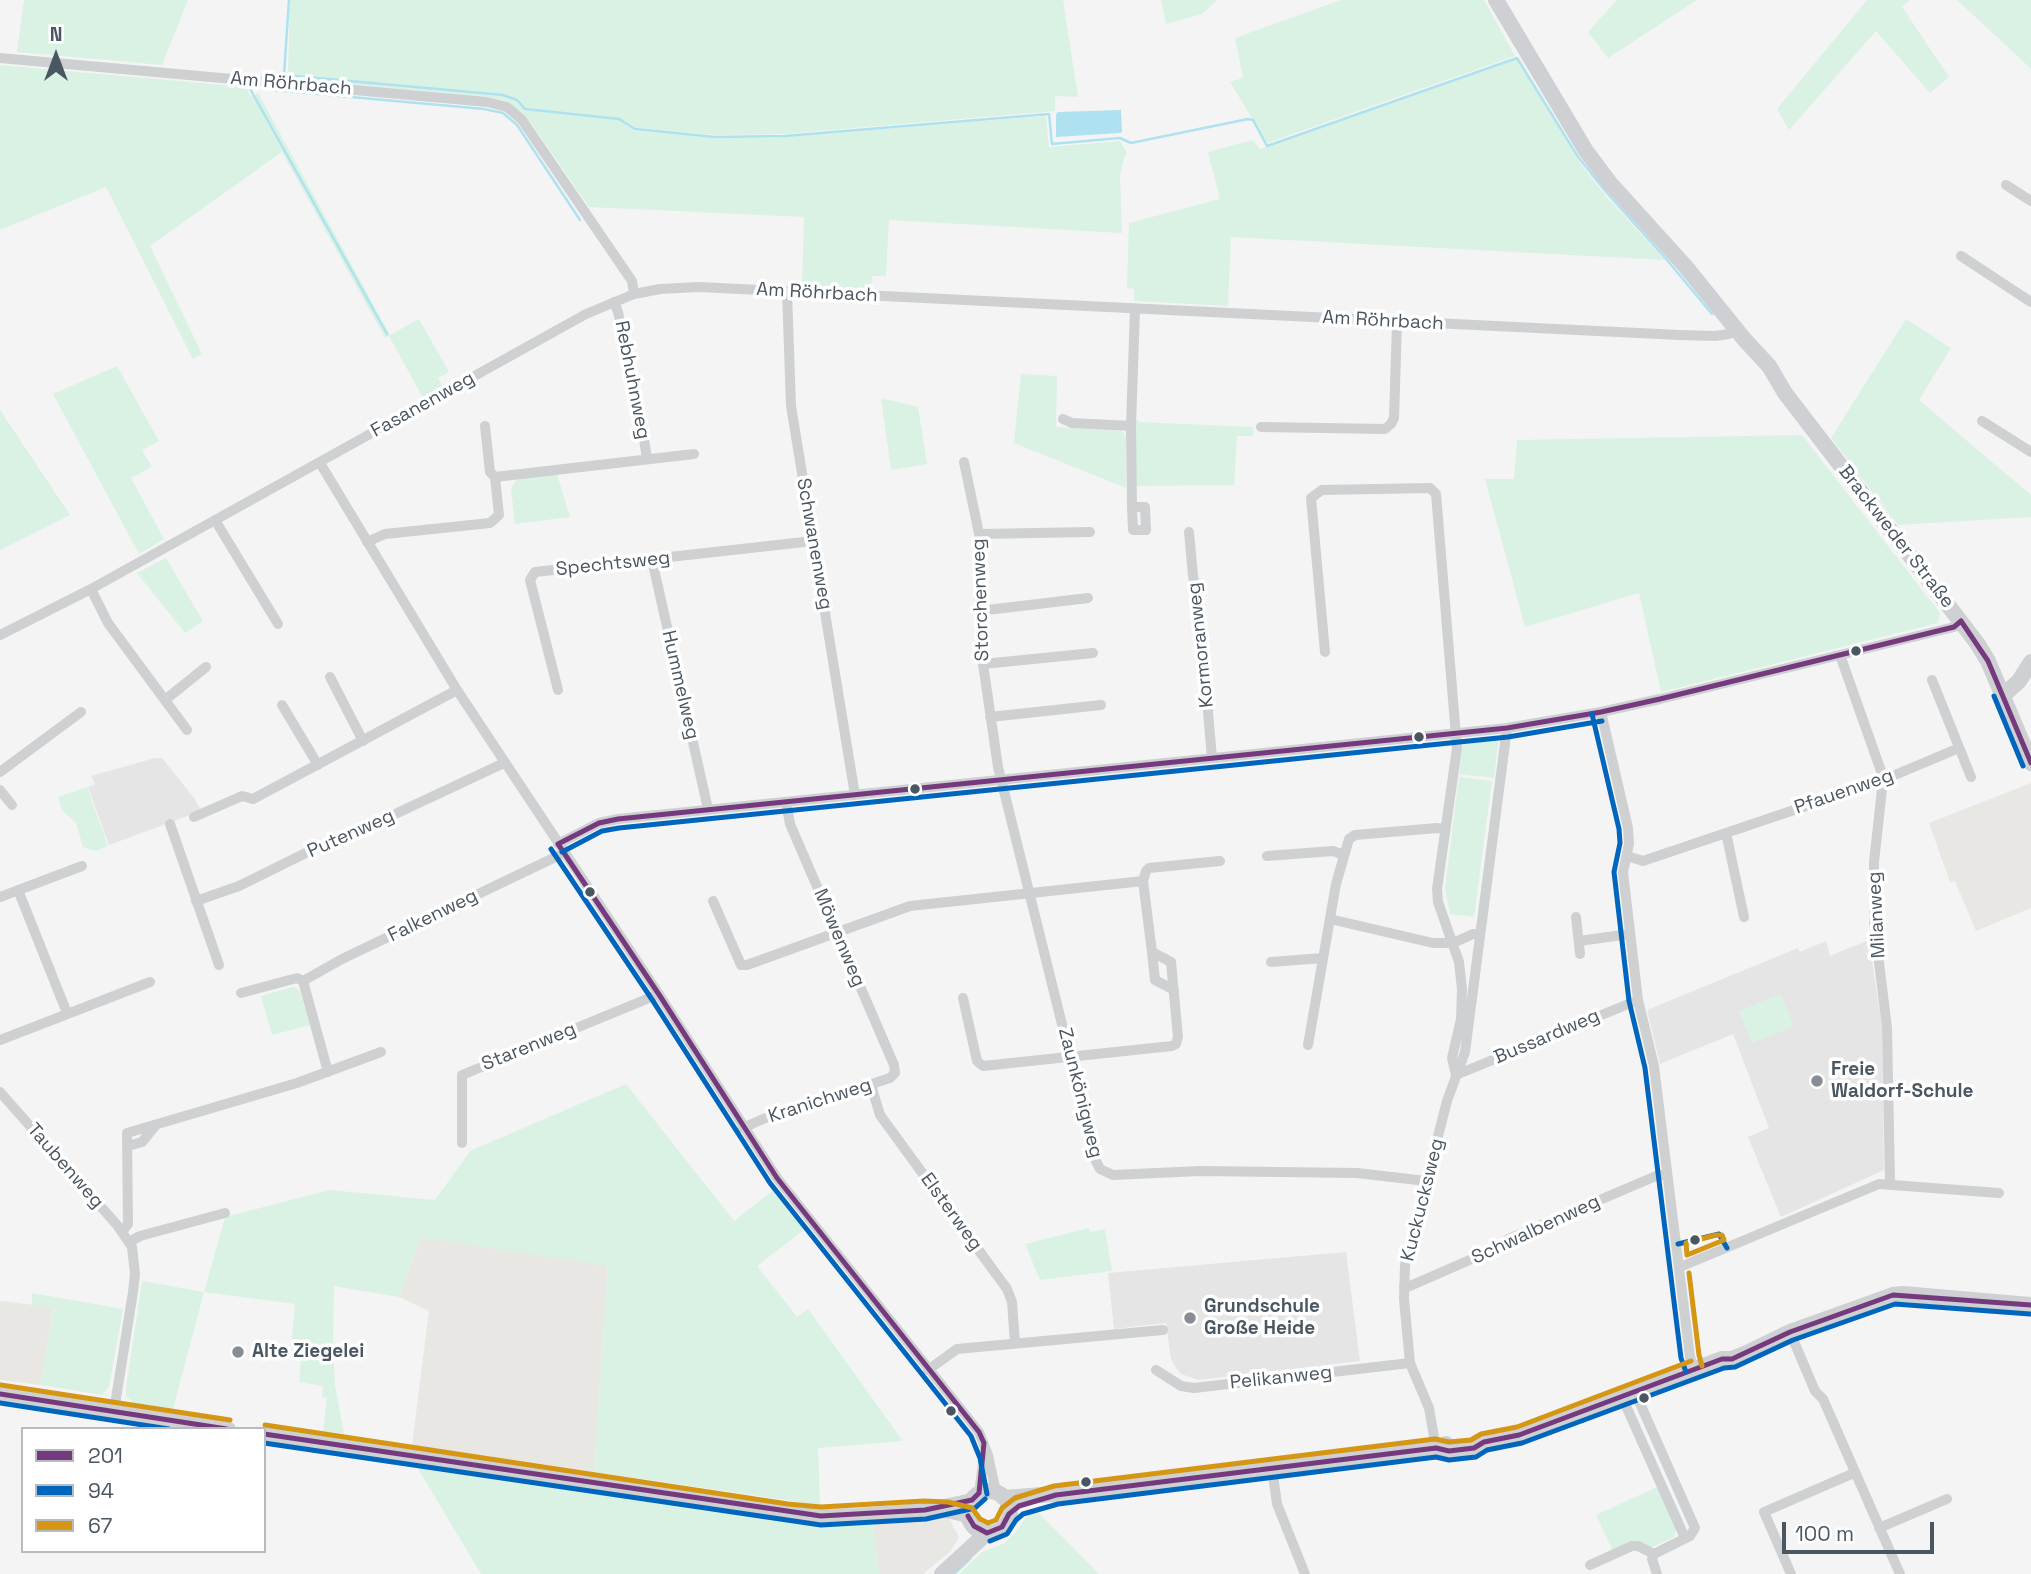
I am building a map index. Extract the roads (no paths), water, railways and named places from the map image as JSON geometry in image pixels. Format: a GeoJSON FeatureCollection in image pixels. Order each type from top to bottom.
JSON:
{"type":"FeatureCollection","features":[{"type":"Feature","properties":{"kind":"main road","name":"Brackweder Straße"},"geometry":{"type":"LineString","coordinates":[[1496,0],[1586,151],[1610,183],[1686,267],[1740,334],[1760,368],[1785,393],[1961,621],[1984,655],[2031,763]]}},
{"type":"Feature","properties":{"kind":"main road"},"geometry":{"type":"LineString","coordinates":[[2002,693],[2019,681],[2031,662]]}},
{"type":"Feature","properties":{"kind":"main road"},"geometry":{"type":"LineString","coordinates":[[983,1508],[996,1531],[1002,1527],[1009,1514],[1029,1502],[1056,1495],[1437,1448],[1448,1443],[1484,1442],[1520,1435],[1694,1369],[1722,1359],[1732,1359],[1774,1338],[1893,1295],[2031,1305]]}},
{"type":"Feature","properties":{"kind":"main road"},"geometry":{"type":"LineString","coordinates":[[983,1508],[1044,1494],[1056,1495]]}},
{"type":"Feature","properties":{"kind":"main road"},"geometry":{"type":"LineString","coordinates":[[983,1508],[1008,1506],[1009,1514]]}},
{"type":"Feature","properties":{"kind":"main road"},"geometry":{"type":"LineString","coordinates":[[942,1574],[958,1558],[983,1508]]}},
{"type":"Feature","properties":{"kind":"street","name":"Am Röhrbach"},"geometry":{"type":"LineString","coordinates":[[0,58],[487,102],[507,107],[522,120],[632,281],[634,294],[660,289],[699,287],[1715,337],[1740,334]]}},
{"type":"Feature","properties":{"kind":"street"},"geometry":{"type":"LineString","coordinates":[[2006,185],[2031,201]]}},
{"type":"Feature","properties":{"kind":"street"},"geometry":{"type":"LineString","coordinates":[[1961,257],[2031,302]]}},
{"type":"Feature","properties":{"kind":"street","name":"Schwanenweg"},"geometry":{"type":"LineString","coordinates":[[788,292],[791,406],[855,795]]}},
{"type":"Feature","properties":{"kind":"street","name":"Fasanenweg"},"geometry":{"type":"LineString","coordinates":[[0,635],[91,589],[586,314],[634,294]]}},
{"type":"Feature","properties":{"kind":"street","name":"Rebhuhnweg"},"geometry":{"type":"LineString","coordinates":[[614,302],[638,400],[647,459]]}},
{"type":"Feature","properties":{"kind":"street"},"geometry":{"type":"LineString","coordinates":[[1132,507],[1130,426],[1135,309]]}},
{"type":"Feature","properties":{"kind":"street"},"geometry":{"type":"LineString","coordinates":[[1261,427],[1385,429],[1394,418],[1398,322]]}},
{"type":"Feature","properties":{"kind":"street"},"geometry":{"type":"LineString","coordinates":[[1063,419],[1072,423],[1130,426]]}},
{"type":"Feature","properties":{"kind":"street"},"geometry":{"type":"LineString","coordinates":[[1982,421],[2031,452]]}},
{"type":"Feature","properties":{"kind":"street"},"geometry":{"type":"LineString","coordinates":[[367,542],[385,534],[490,523],[499,515],[495,477],[490,472],[485,426]]}},
{"type":"Feature","properties":{"kind":"street","name":"Rebhuhnweg"},"geometry":{"type":"LineString","coordinates":[[495,477],[694,454]]}},
{"type":"Feature","properties":{"kind":"street"},"geometry":{"type":"LineString","coordinates":[[266,1434],[787,1513],[821,1516],[983,1508],[984,1443],[979,1432],[785,1188],[743,1128],[659,994],[457,690],[320,463]]}},
{"type":"Feature","properties":{"kind":"street","name":"Storchenweg"},"geometry":{"type":"LineString","coordinates":[[964,463],[980,534],[979,611],[982,664],[1002,779]]}},
{"type":"Feature","properties":{"kind":"street","name":"Kuckucksweg"},"geometry":{"type":"LineString","coordinates":[[1325,652],[1311,498],[1322,490],[1430,488],[1436,494],[1457,748],[1437,889],[1438,902],[1453,943],[1462,989],[1461,1019],[1452,1058],[1456,1075]]}},
{"type":"Feature","properties":{"kind":"street"},"geometry":{"type":"LineString","coordinates":[[215,520],[278,624]]}},
{"type":"Feature","properties":{"kind":"street"},"geometry":{"type":"LineString","coordinates":[[980,534],[1090,532]]}},
{"type":"Feature","properties":{"kind":"street","name":"Kormoranweg"},"geometry":{"type":"LineString","coordinates":[[1189,533],[1199,608],[1212,758]]}},
{"type":"Feature","properties":{"kind":"street","name":"Spechtsweg"},"geometry":{"type":"LineString","coordinates":[[558,690],[530,580],[535,572],[813,541]]}},
{"type":"Feature","properties":{"kind":"street","name":"Hummelweg"},"geometry":{"type":"LineString","coordinates":[[652,560],[708,810]]}},
{"type":"Feature","properties":{"kind":"street"},"geometry":{"type":"LineString","coordinates":[[91,589],[108,623],[187,730]]}},
{"type":"Feature","properties":{"kind":"street"},"geometry":{"type":"LineString","coordinates":[[979,611],[1088,598]]}},
{"type":"Feature","properties":{"kind":"street","name":"Falkenweg"},"geometry":{"type":"LineString","coordinates":[[241,993],[298,978],[303,981],[561,848],[599,823],[1002,779],[1507,729],[1601,712],[1954,627],[1961,621]]}},
{"type":"Feature","properties":{"kind":"street"},"geometry":{"type":"LineString","coordinates":[[982,664],[1093,653]]}},
{"type":"Feature","properties":{"kind":"street","name":"Milanweg"},"geometry":{"type":"LineString","coordinates":[[1840,655],[1882,780],[1874,862],[1874,921],[1887,1028],[1891,1183]]}},
{"type":"Feature","properties":{"kind":"street"},"geometry":{"type":"LineString","coordinates":[[165,700],[206,667]]}},
{"type":"Feature","properties":{"kind":"street"},"geometry":{"type":"LineString","coordinates":[[330,677],[363,741]]}},
{"type":"Feature","properties":{"kind":"street"},"geometry":{"type":"LineString","coordinates":[[1933,680],[1971,777]]}},
{"type":"Feature","properties":{"kind":"street"},"geometry":{"type":"LineString","coordinates":[[194,817],[242,796],[253,799],[457,690]]}},
{"type":"Feature","properties":{"kind":"street"},"geometry":{"type":"LineString","coordinates":[[282,705],[318,765]]}},
{"type":"Feature","properties":{"kind":"street"},"geometry":{"type":"LineString","coordinates":[[990,717],[1101,705]]}},
{"type":"Feature","properties":{"kind":"street"},"geometry":{"type":"LineString","coordinates":[[0,772],[81,712]]}},
{"type":"Feature","properties":{"kind":"street"},"geometry":{"type":"LineString","coordinates":[[1601,712],[1628,828],[1623,873],[1638,1000],[1654,1066],[1690,1357],[1694,1369]]}},
{"type":"Feature","properties":{"kind":"street","name":"Kuckucksweg"},"geometry":{"type":"LineString","coordinates":[[1437,1448],[1429,1408],[1410,1363],[1404,1286],[1408,1251],[1426,1181],[1465,1052],[1507,729]]}},
{"type":"Feature","properties":{"kind":"street","name":"Pfauenweg"},"geometry":{"type":"LineString","coordinates":[[1627,856],[1643,861],[1882,780],[1959,748]]}},
{"type":"Feature","properties":{"kind":"street","name":"Putenweg"},"geometry":{"type":"LineString","coordinates":[[196,901],[239,886],[328,842],[361,831],[504,763]]}},
{"type":"Feature","properties":{"kind":"street","name":"Zaunkönigweg"},"geometry":{"type":"LineString","coordinates":[[1002,779],[1096,1161],[1104,1172],[1113,1175],[1200,1171],[1357,1173],[1426,1181]]}},
{"type":"Feature","properties":{"kind":"street"},"geometry":{"type":"LineString","coordinates":[[0,790],[12,805]]}},
{"type":"Feature","properties":{"kind":"street","name":"Möwenweg"},"geometry":{"type":"LineString","coordinates":[[786,802],[790,824],[894,1065],[895,1073]]}},
{"type":"Feature","properties":{"kind":"street"},"geometry":{"type":"LineString","coordinates":[[170,824],[219,965]]}},
{"type":"Feature","properties":{"kind":"street"},"geometry":{"type":"LineString","coordinates":[[1308,1045],[1336,884],[1349,839],[1355,835],[1437,828],[1445,830]]}},
{"type":"Feature","properties":{"kind":"street"},"geometry":{"type":"LineString","coordinates":[[1726,833],[1744,917]]}},
{"type":"Feature","properties":{"kind":"street"},"geometry":{"type":"LineString","coordinates":[[1266,856],[1333,851],[1344,855]]}},
{"type":"Feature","properties":{"kind":"street"},"geometry":{"type":"LineString","coordinates":[[1174,990],[1155,980],[1143,881],[1149,868],[1220,861]]}},
{"type":"Feature","properties":{"kind":"street"},"geometry":{"type":"LineString","coordinates":[[0,897],[82,866]]}},
{"type":"Feature","properties":{"kind":"street"},"geometry":{"type":"LineString","coordinates":[[713,901],[741,965],[747,965],[910,906],[1143,881]]}},
{"type":"Feature","properties":{"kind":"street"},"geometry":{"type":"LineString","coordinates":[[18,890],[67,1013]]}},
{"type":"Feature","properties":{"kind":"street"},"geometry":{"type":"LineString","coordinates":[[1576,917],[1580,954]]}},
{"type":"Feature","properties":{"kind":"street"},"geometry":{"type":"LineString","coordinates":[[1330,919],[1433,943],[1453,943],[1473,934],[1480,934]]}},
{"type":"Feature","properties":{"kind":"street"},"geometry":{"type":"LineString","coordinates":[[1579,941],[1630,934]]}},
{"type":"Feature","properties":{"kind":"street"},"geometry":{"type":"LineString","coordinates":[[963,998],[977,1061],[983,1066],[1172,1046],[1176,1044],[1178,1037],[1171,962],[1152,952]]}},
{"type":"Feature","properties":{"kind":"street"},"geometry":{"type":"LineString","coordinates":[[1271,962],[1323,958]]}},
{"type":"Feature","properties":{"kind":"street"},"geometry":{"type":"LineString","coordinates":[[303,981],[328,1072]]}},
{"type":"Feature","properties":{"kind":"street"},"geometry":{"type":"LineString","coordinates":[[0,1040],[150,982]]}},
{"type":"Feature","properties":{"kind":"street","name":"Starenweg"},"geometry":{"type":"LineString","coordinates":[[462,1143],[462,1075],[659,994]]}},
{"type":"Feature","properties":{"kind":"street","name":"Bussardweg"},"geometry":{"type":"LineString","coordinates":[[1456,1075],[1638,1000]]}},
{"type":"Feature","properties":{"kind":"street"},"geometry":{"type":"LineString","coordinates":[[122,1232],[128,1224],[127,1133],[328,1072],[381,1052]]}},
{"type":"Feature","properties":{"kind":"street","name":"Kranichweg"},"geometry":{"type":"LineString","coordinates":[[743,1128],[763,1119],[871,1085],[890,1078],[895,1073]]}},
{"type":"Feature","properties":{"kind":"street","name":"Elsterweg"},"geometry":{"type":"LineString","coordinates":[[871,1085],[880,1115],[1007,1289],[1012,1302],[1015,1343]]}},
{"type":"Feature","properties":{"kind":"street","name":"Taubenweg"},"geometry":{"type":"LineString","coordinates":[[0,1092],[129,1242],[134,1256],[135,1273],[114,1411]]}},
{"type":"Feature","properties":{"kind":"street","name":"Schwalbenweg"},"geometry":{"type":"LineString","coordinates":[[1404,1286],[1410,1286],[1504,1245],[1508,1239],[1520,1233],[1656,1176],[1667,1174]]}},
{"type":"Feature","properties":{"kind":"street"},"geometry":{"type":"LineString","coordinates":[[1680,1266],[1879,1184],[1998,1193]]}},
{"type":"Feature","properties":{"kind":"street"},"geometry":{"type":"LineString","coordinates":[[129,1242],[140,1236],[225,1213]]}},
{"type":"Feature","properties":{"kind":"street"},"geometry":{"type":"LineString","coordinates":[[928,1370],[957,1349],[1163,1330]]}},
{"type":"Feature","properties":{"kind":"street"},"geometry":{"type":"LineString","coordinates":[[1790,1332],[1815,1391],[1823,1399],[1900,1574]]}},
{"type":"Feature","properties":{"kind":"street","name":"Pelikanweg"},"geometry":{"type":"LineString","coordinates":[[1156,1370],[1181,1386],[1194,1388],[1410,1363]]}},
{"type":"Feature","properties":{"kind":"street"},"geometry":{"type":"LineString","coordinates":[[0,1394],[216,1427]]}},
{"type":"Feature","properties":{"kind":"street"},"geometry":{"type":"LineString","coordinates":[[1628,1394],[1694,1524],[1694,1532],[1654,1554],[1652,1559],[1657,1574]]}},
{"type":"Feature","properties":{"kind":"street"},"geometry":{"type":"LineString","coordinates":[[1272,1468],[1277,1504],[1305,1574]]}},
{"type":"Feature","properties":{"kind":"street"},"geometry":{"type":"LineString","coordinates":[[1791,1574],[1764,1512],[1854,1473]]}},
{"type":"Feature","properties":{"kind":"street"},"geometry":{"type":"LineString","coordinates":[[1879,1528],[1947,1499]]}},
{"type":"Feature","properties":{"kind":"street"},"geometry":{"type":"LineString","coordinates":[[1590,1564],[1632,1546],[1654,1554]]}},
{"type":"Feature","properties":{"kind":"water"},"geometry":{"type":"Polygon","coordinates":[[[1121,110],[1120,133],[1056,137],[1058,112],[1121,110]]]}},
{"type":"Feature","properties":{"kind":"waterway"},"geometry":{"type":"LineString","coordinates":[[289,0],[284,75],[503,95],[517,100],[525,109],[619,119],[635,129],[715,137],[785,136],[1049,114],[1052,144],[1120,138],[1131,143],[1248,119],[1253,120],[1267,146],[1517,58],[1578,157],[1712,314]]}},
{"type":"Feature","properties":{"kind":"waterway"},"geometry":{"type":"LineString","coordinates":[[249,87],[387,334]]}},
{"type":"Feature","properties":{"kind":"waterway"},"geometry":{"type":"LineString","coordinates":[[273,90],[503,113],[517,125],[580,220]]}},
{"type":"Feature","properties":{"kind":"waterway"},"geometry":{"type":"LineString","coordinates":[[954,1574],[970,1559]]}},
{"type":"Feature","properties":{"kind":"place","name":"Freie Waldorf-Schule"},"geometry":{"type":"Point","coordinates":[1817,1081]}},
{"type":"Feature","properties":{"kind":"place","name":"Grundschule Große Heide"},"geometry":{"type":"Point","coordinates":[1190,1318]}},
{"type":"Feature","properties":{"kind":"place","name":"Alte Ziegelei"},"geometry":{"type":"Point","coordinates":[238,1352]}}]}
